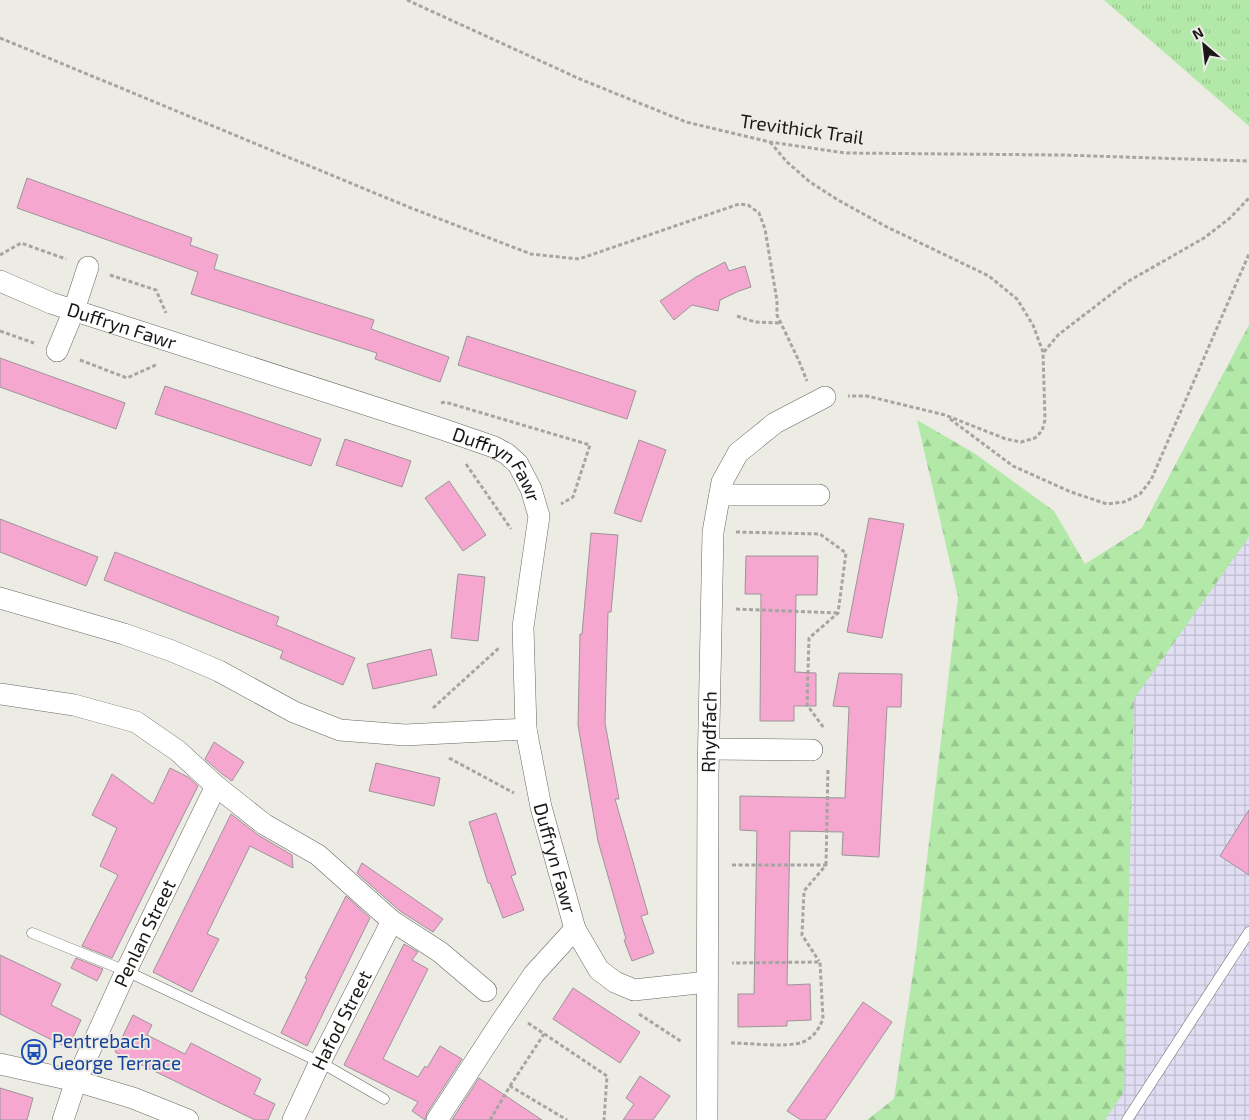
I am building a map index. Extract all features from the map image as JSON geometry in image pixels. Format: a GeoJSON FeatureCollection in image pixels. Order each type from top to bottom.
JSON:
{"type":"FeatureCollection","features":[{"type":"Feature","properties":{"kind":"street"},"geometry":{"type":"LineString","coordinates":[[57,352],[74,310],[88,267]]}},
{"type":"Feature","properties":{"kind":"street","name":"Duffryn Fawr"},"geometry":{"type":"LineString","coordinates":[[0,281],[51,303],[413,419],[494,447],[507,454],[518,464],[526,476],[539,516],[523,627],[526,729],[541,807],[575,929],[599,970],[615,982],[634,990],[707,973]]}},
{"type":"Feature","properties":{"kind":"street","name":"Rhydfach"},"geometry":{"type":"LineString","coordinates":[[707,1120],[709,749],[713,532],[722,482],[738,453],[774,423],[820,400]]}},
{"type":"Feature","properties":{"kind":"street"},"geometry":{"type":"LineString","coordinates":[[720,495],[819,495]]}},
{"type":"Feature","properties":{"kind":"street"},"geometry":{"type":"LineString","coordinates":[[0,598],[124,634],[172,651],[219,671],[294,712],[340,730],[405,734],[526,729]]}},
{"type":"Feature","properties":{"kind":"street"},"geometry":{"type":"LineString","coordinates":[[0,694],[74,705],[136,722],[178,751],[216,786],[264,824],[318,855],[392,921],[440,952],[486,991]]}},
{"type":"Feature","properties":{"kind":"street"},"geometry":{"type":"LineString","coordinates":[[709,749],[812,750]]}},
{"type":"Feature","properties":{"kind":"street","name":"Penlan Street"},"geometry":{"type":"LineString","coordinates":[[63,1120],[76,1081],[126,971],[216,786]]}},
{"type":"Feature","properties":{"kind":"street","name":"Hafod Street"},"geometry":{"type":"LineString","coordinates":[[293,1120],[320,1062],[392,921]]}},
{"type":"Feature","properties":{"kind":"street"},"geometry":{"type":"LineString","coordinates":[[437,1120],[534,974],[575,929]]}},
{"type":"Feature","properties":{"kind":"street"},"geometry":{"type":"LineString","coordinates":[[0,1064],[76,1081],[134,1098],[188,1120]]}},
{"type":"Feature","properties":{"kind":"lane"},"geometry":{"type":"LineString","coordinates":[[1127,1120],[1249,932]]}},
{"type":"Feature","properties":{"kind":"lane"},"geometry":{"type":"LineString","coordinates":[[32,933],[126,971],[320,1062],[384,1099]]}},
{"type":"Feature","properties":{"kind":"path","name":"Trevithick Trail"},"geometry":{"type":"LineString","coordinates":[[407,0],[580,79],[686,122],[770,142],[845,153],[1060,154],[1249,161]]}},
{"type":"Feature","properties":{"kind":"path"},"geometry":{"type":"LineString","coordinates":[[0,38],[411,208],[531,254],[579,259],[738,204],[748,205],[759,213],[765,229],[777,301],[777,315],[820,400],[867,396],[945,415],[1006,439],[1021,442],[1034,438],[1042,431],[1045,420],[1043,352],[1033,324],[1017,299],[989,276],[887,227],[838,200],[810,182],[787,162],[770,142]]}},
{"type":"Feature","properties":{"kind":"path"},"geometry":{"type":"LineString","coordinates":[[1043,352],[1058,335],[1127,282],[1204,238],[1230,218],[1249,198]]}},
{"type":"Feature","properties":{"kind":"path"},"geometry":{"type":"LineString","coordinates":[[945,415],[1013,466],[1071,492],[1108,504],[1124,502],[1140,494],[1152,480],[1249,254]]}},
{"type":"Feature","properties":{"kind":"path"},"geometry":{"type":"LineString","coordinates":[[737,316],[755,322],[780,323]]}},
{"type":"Feature","properties":{"kind":"path"},"geometry":{"type":"LineString","coordinates":[[463,460],[512,529]]}},
{"type":"Feature","properties":{"kind":"path"},"geometry":{"type":"LineString","coordinates":[[712,608],[838,614],[846,553],[820,534],[713,532]]}},
{"type":"Feature","properties":{"kind":"path"},"geometry":{"type":"LineString","coordinates":[[707,1042],[794,1045],[804,1042],[814,1035],[820,1027],[823,1019],[820,962],[802,935],[804,891],[826,865],[708,865]]}},
{"type":"Feature","properties":{"kind":"path"},"geometry":{"type":"LineString","coordinates":[[707,973],[820,962]]}},
{"type":"Feature","properties":{"kind":"path"},"geometry":{"type":"LineString","coordinates":[[509,1010],[607,1076],[604,1120]]}},
{"type":"Feature","properties":{"kind":"path"},"geometry":{"type":"LineString","coordinates":[[490,1120],[544,1034]]}},
{"type":"Feature","properties":{"kind":"path"},"geometry":{"type":"LineString","coordinates":[[510,1086],[567,1120]]}},
{"type":"Feature","properties":{"kind":"shaded area"},"geometry":{"type":"Polygon","coordinates":[[[1249,325],[1249,1120],[867,1120],[894,1099],[915,960],[1249,325]]]}},
{"type":"Feature","properties":{"kind":"green space"},"geometry":{"type":"Polygon","coordinates":[[[1104,0],[1249,0],[1249,126],[1104,0]]]}},
{"type":"Feature","properties":{"kind":"green space"},"geometry":{"type":"Polygon","coordinates":[[[1249,325],[1249,537],[1134,699],[1124,1092],[1105,1120],[867,1120],[894,1099],[915,960],[958,597],[917,420],[974,453],[1054,511],[1085,564],[1142,528],[1249,325]]]}},
{"type":"Feature","properties":{"kind":"building"},"geometry":{"type":"Polygon","coordinates":[[[27,178],[192,238],[190,245],[218,255],[214,269],[374,320],[371,329],[449,357],[440,382],[375,359],[377,353],[191,294],[198,272],[17,208],[27,178]]]}},
{"type":"Feature","properties":{"kind":"building"},"geometry":{"type":"Polygon","coordinates":[[[725,262],[729,271],[745,266],[751,287],[720,300],[718,311],[692,305],[674,320],[660,301],[696,277],[725,262]]]}},
{"type":"Feature","properties":{"kind":"building"},"geometry":{"type":"Polygon","coordinates":[[[467,336],[636,391],[627,419],[458,365],[467,336]]]}},
{"type":"Feature","properties":{"kind":"building"},"geometry":{"type":"Polygon","coordinates":[[[0,358],[125,403],[116,429],[0,387],[0,358]]]}},
{"type":"Feature","properties":{"kind":"building"},"geometry":{"type":"Polygon","coordinates":[[[165,386],[321,439],[311,466],[155,414],[165,386]]]}},
{"type":"Feature","properties":{"kind":"building"},"geometry":{"type":"Polygon","coordinates":[[[345,439],[411,461],[402,487],[336,465],[345,439]]]}},
{"type":"Feature","properties":{"kind":"building"},"geometry":{"type":"Polygon","coordinates":[[[639,440],[666,450],[641,522],[614,513],[639,440]]]}},
{"type":"Feature","properties":{"kind":"building"},"geometry":{"type":"Polygon","coordinates":[[[449,481],[486,535],[463,551],[425,498],[449,481]]]}},
{"type":"Feature","properties":{"kind":"building"},"geometry":{"type":"Polygon","coordinates":[[[869,518],[904,524],[882,638],[847,632],[869,518]]]}},
{"type":"Feature","properties":{"kind":"building"},"geometry":{"type":"Polygon","coordinates":[[[0,519],[98,557],[86,586],[0,552],[0,519]]]}},
{"type":"Feature","properties":{"kind":"building"},"geometry":{"type":"Polygon","coordinates":[[[591,533],[618,535],[611,612],[608,612],[605,723],[619,799],[615,799],[648,914],[641,916],[654,953],[632,961],[624,940],[626,939],[598,841],[578,725],[580,634],[582,634],[591,533]]]}},
{"type":"Feature","properties":{"kind":"building"},"geometry":{"type":"Polygon","coordinates":[[[115,552],[279,617],[276,625],[355,658],[343,685],[280,658],[283,651],[104,580],[115,552]]]}},
{"type":"Feature","properties":{"kind":"building"},"geometry":{"type":"Polygon","coordinates":[[[746,556],[818,556],[817,595],[796,595],[795,672],[816,673],[816,706],[794,706],[794,721],[760,721],[761,594],[745,594],[746,556]]]}},
{"type":"Feature","properties":{"kind":"building"},"geometry":{"type":"Polygon","coordinates":[[[458,574],[485,577],[478,641],[451,638],[458,574]]]}},
{"type":"Feature","properties":{"kind":"building"},"geometry":{"type":"Polygon","coordinates":[[[431,649],[437,675],[373,689],[367,664],[431,649]]]}},
{"type":"Feature","properties":{"kind":"building"},"geometry":{"type":"Polygon","coordinates":[[[839,673],[902,674],[901,707],[887,707],[879,857],[842,855],[843,832],[790,831],[787,985],[810,984],[811,1020],[787,1021],[787,1026],[738,1027],[738,994],[754,994],[757,831],[740,830],[740,796],[845,798],[849,707],[833,706],[839,673]]]}},
{"type":"Feature","properties":{"kind":"building"},"geometry":{"type":"Polygon","coordinates":[[[214,742],[244,762],[232,781],[205,759],[214,742]]]}},
{"type":"Feature","properties":{"kind":"building"},"geometry":{"type":"Polygon","coordinates":[[[376,763],[440,778],[434,806],[369,791],[376,763]]]}},
{"type":"Feature","properties":{"kind":"building"},"geometry":{"type":"Polygon","coordinates":[[[170,768],[188,777],[198,786],[112,958],[82,946],[118,875],[100,866],[117,828],[92,815],[112,774],[153,804],[170,768]]]}},
{"type":"Feature","properties":{"kind":"building"},"geometry":{"type":"Polygon","coordinates":[[[1249,810],[1249,875],[1220,856],[1249,810]]]}},
{"type":"Feature","properties":{"kind":"building"},"geometry":{"type":"Polygon","coordinates":[[[496,813],[516,874],[511,876],[524,910],[503,918],[490,883],[488,883],[469,822],[496,813]]]}},
{"type":"Feature","properties":{"kind":"building"},"geometry":{"type":"Polygon","coordinates":[[[231,814],[258,835],[292,855],[293,868],[250,846],[207,934],[219,939],[192,992],[153,972],[231,814]]]}},
{"type":"Feature","properties":{"kind":"building"},"geometry":{"type":"Polygon","coordinates":[[[362,863],[443,919],[433,932],[400,911],[357,873],[362,863]]]}},
{"type":"Feature","properties":{"kind":"building"},"geometry":{"type":"Polygon","coordinates":[[[346,896],[370,918],[307,1046],[281,1033],[307,979],[305,978],[346,896]]]}},
{"type":"Feature","properties":{"kind":"building"},"geometry":{"type":"Polygon","coordinates":[[[404,944],[418,952],[412,960],[428,969],[383,1059],[418,1077],[425,1066],[427,1068],[440,1046],[462,1059],[427,1113],[425,1120],[412,1111],[418,1102],[344,1065],[404,944]]]}},
{"type":"Feature","properties":{"kind":"building"},"geometry":{"type":"Polygon","coordinates":[[[0,955],[61,984],[51,1005],[81,1020],[68,1048],[0,1014],[0,955]]]}},
{"type":"Feature","properties":{"kind":"building"},"geometry":{"type":"Polygon","coordinates":[[[76,958],[103,969],[97,981],[71,968],[76,958]]]}},
{"type":"Feature","properties":{"kind":"building"},"geometry":{"type":"Polygon","coordinates":[[[573,988],[640,1032],[620,1063],[553,1019],[573,988]]]}},
{"type":"Feature","properties":{"kind":"building"},"geometry":{"type":"Polygon","coordinates":[[[863,1002],[892,1022],[825,1120],[801,1120],[787,1111],[863,1002]]]}},
{"type":"Feature","properties":{"kind":"building"},"geometry":{"type":"Polygon","coordinates":[[[133,1015],[152,1025],[147,1035],[185,1054],[191,1043],[261,1079],[254,1094],[275,1104],[268,1120],[255,1120],[115,1052],[133,1015]]]}},
{"type":"Feature","properties":{"kind":"building"},"geometry":{"type":"Polygon","coordinates":[[[640,1076],[670,1096],[653,1120],[623,1120],[634,1104],[626,1098],[640,1076]]]}},
{"type":"Feature","properties":{"kind":"building"},"geometry":{"type":"Polygon","coordinates":[[[479,1078],[542,1120],[452,1120],[479,1078]]]}},
{"type":"Feature","properties":{"kind":"building"},"geometry":{"type":"Polygon","coordinates":[[[0,1088],[33,1098],[27,1120],[0,1120],[0,1088]]]}},
{"type":"Feature","properties":{"kind":"place","name":"Pentrebach George Terrace"},"geometry":{"type":"Point","coordinates":[34,1052]}}]}
